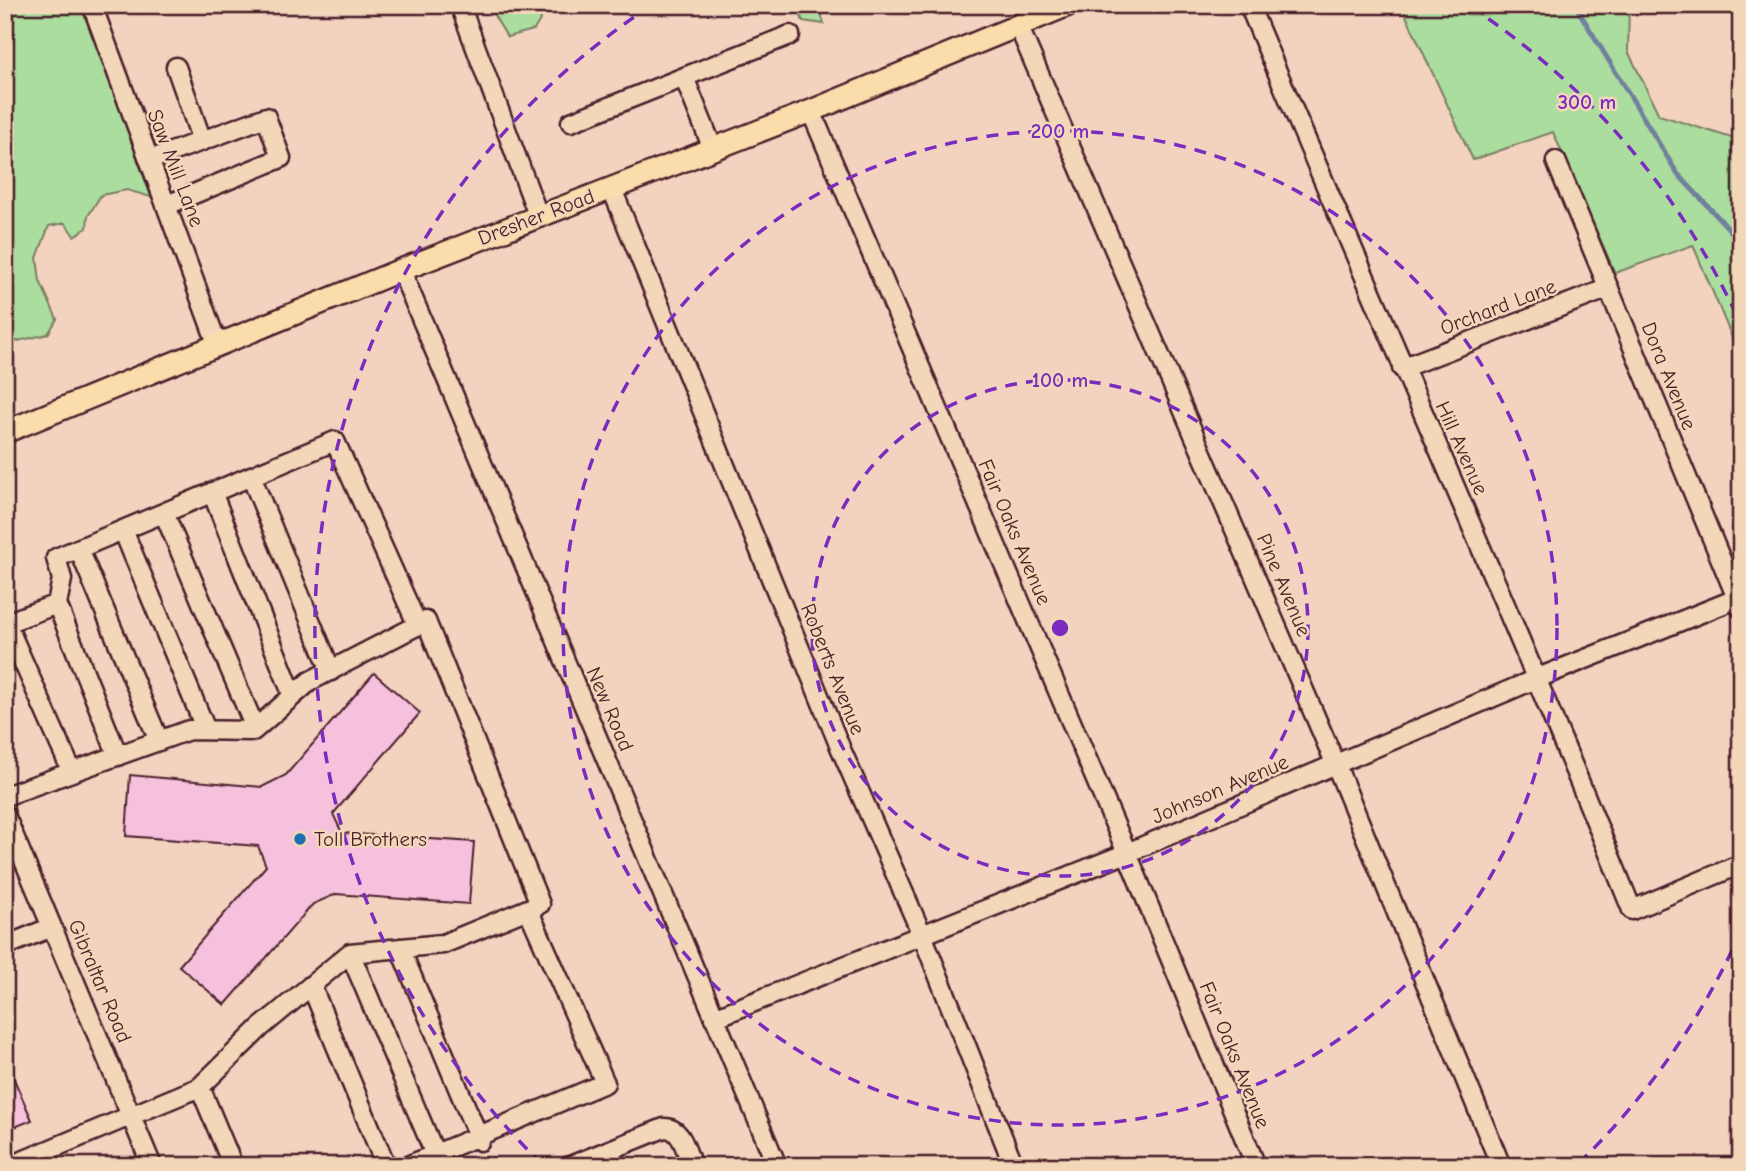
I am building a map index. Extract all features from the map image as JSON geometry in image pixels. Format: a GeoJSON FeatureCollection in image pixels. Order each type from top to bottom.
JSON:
{"type":"FeatureCollection","features":[{"type":"Feature","properties":{"kind":"main road","name":"Dresher Road"},"geometry":{"type":"LineString","coordinates":[[5,432],[401,270],[811,111],[1068,5]]}},
{"type":"Feature","properties":{"kind":"street","name":"Saw Mill Lane"},"geometry":{"type":"LineString","coordinates":[[92,5],[218,346]]}},
{"type":"Feature","properties":{"kind":"street"},"geometry":{"type":"LineString","coordinates":[[460,5],[538,215]]}},
{"type":"Feature","properties":{"kind":"street","name":"Hill Avenue"},"geometry":{"type":"LineString","coordinates":[[1249,5],[1402,368],[1538,678],[1632,910],[1741,864]]}},
{"type":"Feature","properties":{"kind":"street","name":"Pine Avenue"},"geometry":{"type":"LineString","coordinates":[[1018,25],[1336,765],[1501,1166]]}},
{"type":"Feature","properties":{"kind":"street"},"geometry":{"type":"LineString","coordinates":[[571,122],[790,35]]}},
{"type":"Feature","properties":{"kind":"street"},"geometry":{"type":"LineString","coordinates":[[176,67],[202,141]]}},
{"type":"Feature","properties":{"kind":"street"},"geometry":{"type":"LineString","coordinates":[[684,77],[713,149]]}},
{"type":"Feature","properties":{"kind":"street","name":"Fair Oaks Avenue"},"geometry":{"type":"LineString","coordinates":[[811,111],[1256,1166]]}},
{"type":"Feature","properties":{"kind":"street"},"geometry":{"type":"LineString","coordinates":[[149,160],[266,117],[281,158],[166,205]]}},
{"type":"Feature","properties":{"kind":"street","name":"Dora Avenue"},"geometry":{"type":"LineString","coordinates":[[1556,160],[1739,601]]}},
{"type":"Feature","properties":{"kind":"street","name":"Roberts Avenue"},"geometry":{"type":"LineString","coordinates":[[612,189],[840,747],[923,936],[1014,1166]]}},
{"type":"Feature","properties":{"kind":"street","name":"New Road"},"geometry":{"type":"LineString","coordinates":[[401,270],[777,1166]]}},
{"type":"Feature","properties":{"kind":"street","name":"Orchard Lane"},"geometry":{"type":"LineString","coordinates":[[1402,368],[1609,288]]}},
{"type":"Feature","properties":{"kind":"street"},"geometry":{"type":"LineString","coordinates":[[118,756],[57,604],[62,579],[56,558],[335,441],[418,626]]}},
{"type":"Feature","properties":{"kind":"street"},"geometry":{"type":"LineString","coordinates":[[251,476],[331,671]]}},
{"type":"Feature","properties":{"kind":"street"},"geometry":{"type":"LineString","coordinates":[[212,492],[293,696]]}},
{"type":"Feature","properties":{"kind":"street"},"geometry":{"type":"LineString","coordinates":[[164,513],[256,728]]}},
{"type":"Feature","properties":{"kind":"street"},"geometry":{"type":"LineString","coordinates":[[123,530],[206,730]]}},
{"type":"Feature","properties":{"kind":"street"},"geometry":{"type":"LineString","coordinates":[[79,549],[159,741]]}},
{"type":"Feature","properties":{"kind":"street","name":"Johnson Avenue"},"geometry":{"type":"LineString","coordinates":[[715,1018],[1126,853],[1538,678],[1739,601]]}},
{"type":"Feature","properties":{"kind":"street"},"geometry":{"type":"LineString","coordinates":[[57,604],[6,623],[72,772]]}},
{"type":"Feature","properties":{"kind":"street"},"geometry":{"type":"LineString","coordinates":[[5,796],[189,730],[253,731],[310,681],[426,621],[540,904],[443,944],[350,953],[260,1028],[201,1087],[10,1166]]}},
{"type":"Feature","properties":{"kind":"street","name":"Gibraltar Road"},"geometry":{"type":"LineString","coordinates":[[5,814],[152,1166]]}},
{"type":"Feature","properties":{"kind":"street"},"geometry":{"type":"LineString","coordinates":[[407,1166],[605,1083],[528,909]]}},
{"type":"Feature","properties":{"kind":"street"},"geometry":{"type":"LineString","coordinates":[[5,946],[52,927]]}},
{"type":"Feature","properties":{"kind":"street"},"geometry":{"type":"LineString","coordinates":[[400,948],[479,1138]]}},
{"type":"Feature","properties":{"kind":"street"},"geometry":{"type":"LineString","coordinates":[[350,953],[436,1154]]}},
{"type":"Feature","properties":{"kind":"street"},"geometry":{"type":"LineString","coordinates":[[311,985],[386,1166]]}},
{"type":"Feature","properties":{"kind":"street"},"geometry":{"type":"LineString","coordinates":[[201,1087],[233,1166]]}},
{"type":"Feature","properties":{"kind":"street"},"geometry":{"type":"LineString","coordinates":[[570,1166],[671,1127],[677,1131],[692,1166]]}},
{"type":"Feature","properties":{"kind":"green space"},"geometry":{"type":"Polygon","coordinates":[[[5,5],[83,5],[151,197],[127,190],[101,195],[88,216],[87,228],[74,236],[65,223],[49,226],[37,258],[40,281],[57,319],[48,334],[5,344],[5,5]]]}},
{"type":"Feature","properties":{"kind":"green space"},"geometry":{"type":"Polygon","coordinates":[[[488,5],[549,5],[534,30],[507,37],[488,5]]]}},
{"type":"Feature","properties":{"kind":"green space"},"geometry":{"type":"Polygon","coordinates":[[[796,5],[819,5],[824,24],[803,21],[796,5]]]}},
{"type":"Feature","properties":{"kind":"green space"},"geometry":{"type":"Polygon","coordinates":[[[1401,5],[1629,5],[1628,51],[1659,115],[1741,141],[1741,359],[1693,245],[1615,273],[1553,132],[1473,160],[1401,5]]]}},
{"type":"Feature","properties":{"kind":"building","name":"Toll Brothers"},"geometry":{"type":"Polygon","coordinates":[[[374,673],[420,713],[333,814],[342,833],[474,842],[469,904],[336,894],[313,904],[225,1005],[179,966],[266,866],[258,846],[126,836],[130,775],[262,787],[286,775],[374,673]]]}},
{"type":"Feature","properties":{"kind":"building"},"geometry":{"type":"Polygon","coordinates":[[[5,1059],[32,1120],[5,1131],[5,1059]]]}},
{"type":"Feature","properties":{"kind":"waterway"},"geometry":{"type":"LineString","coordinates":[[1575,5],[1677,173],[1741,242]]}},
{"type":"Feature","properties":{"kind":"place","name":"Toll Brothers"},"geometry":{"type":"Point","coordinates":[300,839]}}]}
